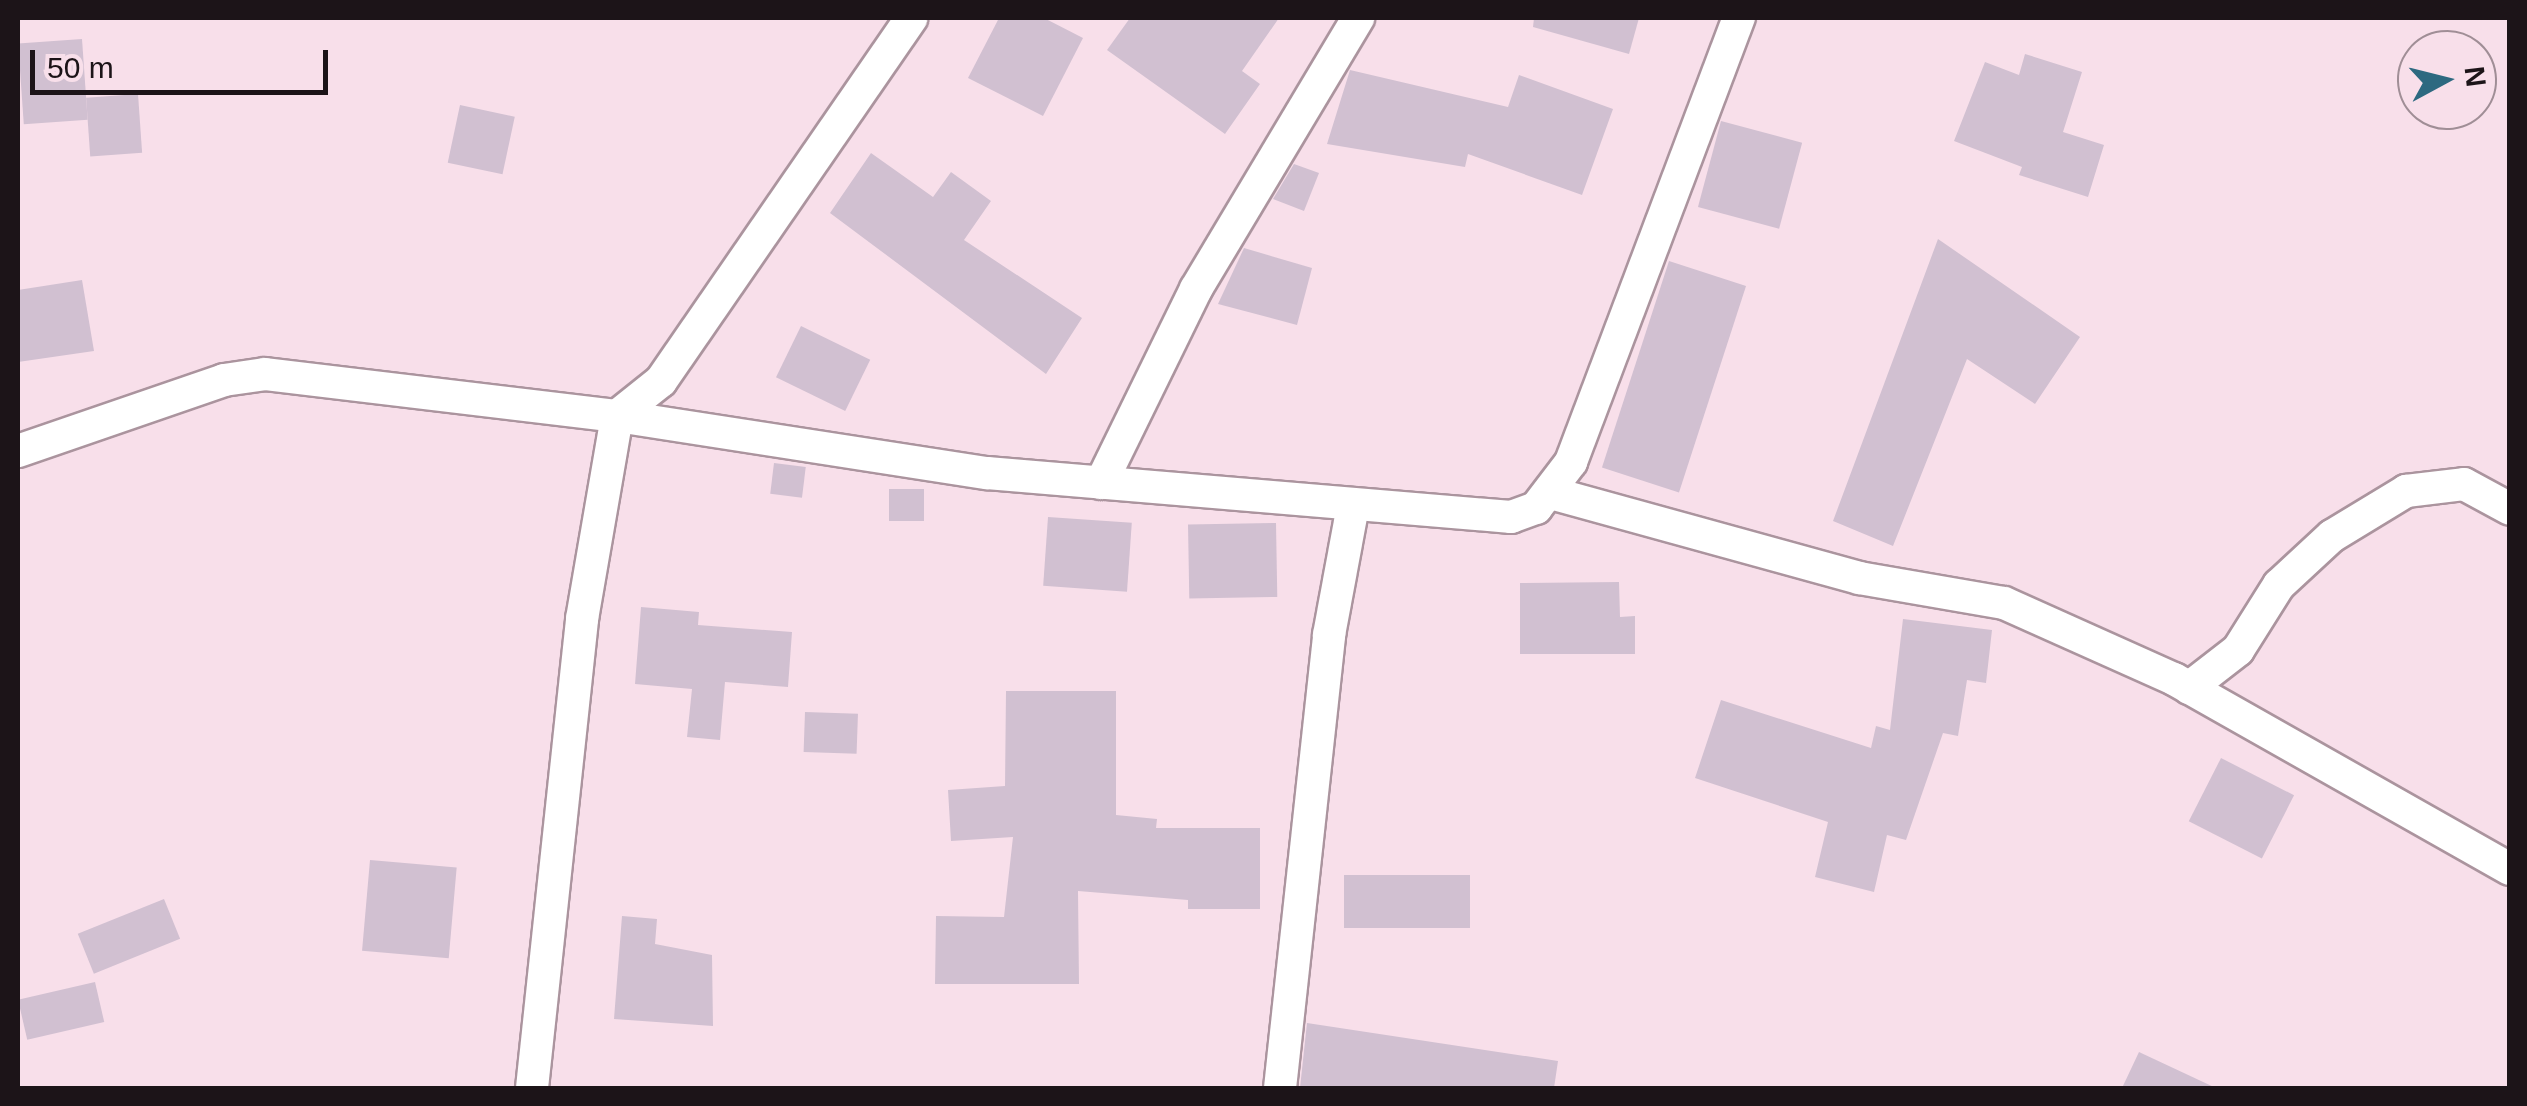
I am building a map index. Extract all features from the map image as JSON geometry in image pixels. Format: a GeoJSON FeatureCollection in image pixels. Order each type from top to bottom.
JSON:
{"type":"FeatureCollection","features":[{"type":"Feature","properties":{"kind":"street"},"geometry":{"type":"LineString","coordinates":[[532,1088],[582,619],[617,416],[661,381],[911,18]]}},
{"type":"Feature","properties":{"kind":"street"},"geometry":{"type":"LineString","coordinates":[[1101,483],[1196,289],[1358,18]]}},
{"type":"Feature","properties":{"kind":"street"},"geometry":{"type":"LineString","coordinates":[[18,451],[224,380],[264,374],[617,416],[1101,483],[1483,520],[1536,508],[1552,493],[1571,462],[1739,18]]}},
{"type":"Feature","properties":{"kind":"street"},"geometry":{"type":"LineString","coordinates":[[2188,688],[2238,650],[2280,585],[2332,536],[2406,491],[2464,484],[2510,510]]}},
{"type":"Feature","properties":{"kind":"street"},"geometry":{"type":"LineString","coordinates":[[1552,493],[1859,578],[2004,603],[2188,688],[2510,869]]}},
{"type":"Feature","properties":{"kind":"street"},"geometry":{"type":"LineString","coordinates":[[1280,1088],[1329,634],[1353,505]]}},
{"type":"Feature","properties":{"kind":"building"},"geometry":{"type":"Polygon","coordinates":[[[999,18],[1044,18],[1083,38],[1043,116],[968,78],[999,18]]]}},
{"type":"Feature","properties":{"kind":"building"},"geometry":{"type":"Polygon","coordinates":[[[1130,18],[1279,18],[1242,71],[1260,84],[1225,134],[1107,50],[1130,18]]]}},
{"type":"Feature","properties":{"kind":"building"},"geometry":{"type":"Polygon","coordinates":[[[1534,18],[1639,18],[1629,54],[1533,27],[1534,18]]]}},
{"type":"Feature","properties":{"kind":"building"},"geometry":{"type":"Polygon","coordinates":[[[82,39],[88,120],[24,124],[18,43],[82,39]]]}},
{"type":"Feature","properties":{"kind":"building"},"geometry":{"type":"Polygon","coordinates":[[[2025,54],[2082,72],[2063,132],[2104,145],[2088,197],[2019,175],[2022,167],[1954,141],[1985,62],[2019,75],[2025,54]]]}},
{"type":"Feature","properties":{"kind":"building"},"geometry":{"type":"Polygon","coordinates":[[[1350,70],[1508,107],[1519,75],[1613,109],[1582,195],[1468,154],[1465,167],[1327,144],[1350,70]]]}},
{"type":"Feature","properties":{"kind":"building"},"geometry":{"type":"Polygon","coordinates":[[[138,94],[142,153],[90,156],[86,98],[138,94]]]}},
{"type":"Feature","properties":{"kind":"building"},"geometry":{"type":"Polygon","coordinates":[[[460,105],[515,117],[503,174],[448,163],[460,105]]]}},
{"type":"Feature","properties":{"kind":"building"},"geometry":{"type":"Polygon","coordinates":[[[1721,121],[1802,143],[1779,229],[1698,207],[1721,121]]]}},
{"type":"Feature","properties":{"kind":"building"},"geometry":{"type":"Polygon","coordinates":[[[871,153],[933,197],[951,172],[991,201],[964,240],[1082,318],[1046,374],[830,213],[871,153]]]}},
{"type":"Feature","properties":{"kind":"building"},"geometry":{"type":"Polygon","coordinates":[[[1294,164],[1319,173],[1304,211],[1273,199],[1294,164]]]}},
{"type":"Feature","properties":{"kind":"building"},"geometry":{"type":"Polygon","coordinates":[[[1938,239],[2080,337],[2035,404],[1967,359],[1893,546],[1833,521],[1938,239]]]}},
{"type":"Feature","properties":{"kind":"building"},"geometry":{"type":"Polygon","coordinates":[[[1244,248],[1312,268],[1297,325],[1218,304],[1244,248]]]}},
{"type":"Feature","properties":{"kind":"building"},"geometry":{"type":"Polygon","coordinates":[[[1669,261],[1746,286],[1679,492],[1602,467],[1669,261]]]}},
{"type":"Feature","properties":{"kind":"building"},"geometry":{"type":"Polygon","coordinates":[[[82,280],[94,351],[18,362],[18,290],[82,280]]]}},
{"type":"Feature","properties":{"kind":"building"},"geometry":{"type":"Polygon","coordinates":[[[801,326],[870,360],[845,411],[776,377],[801,326]]]}},
{"type":"Feature","properties":{"kind":"building"},"geometry":{"type":"Polygon","coordinates":[[[774,463],[806,467],[802,498],[770,494],[774,463]]]}},
{"type":"Feature","properties":{"kind":"building"},"geometry":{"type":"Polygon","coordinates":[[[889,489],[924,489],[924,521],[889,521],[889,489]]]}},
{"type":"Feature","properties":{"kind":"building"},"geometry":{"type":"Polygon","coordinates":[[[1048,517],[1132,523],[1127,592],[1043,586],[1048,517]]]}},
{"type":"Feature","properties":{"kind":"building"},"geometry":{"type":"Polygon","coordinates":[[[1276,523],[1277,597],[1189,599],[1188,525],[1276,523]]]}},
{"type":"Feature","properties":{"kind":"building"},"geometry":{"type":"Polygon","coordinates":[[[1619,582],[1620,617],[1635,616],[1635,654],[1520,654],[1520,583],[1619,582]]]}},
{"type":"Feature","properties":{"kind":"building"},"geometry":{"type":"Polygon","coordinates":[[[641,607],[699,612],[698,625],[792,632],[788,687],[725,682],[720,740],[687,737],[692,689],[635,684],[641,607]]]}},
{"type":"Feature","properties":{"kind":"building"},"geometry":{"type":"Polygon","coordinates":[[[1903,619],[1992,630],[1986,683],[1967,680],[1958,736],[1943,733],[1906,840],[1887,835],[1874,892],[1815,877],[1828,822],[1695,778],[1721,700],[1871,748],[1876,726],[1890,730],[1903,619]]]}},
{"type":"Feature","properties":{"kind":"building"},"geometry":{"type":"Polygon","coordinates":[[[1006,691],[1116,691],[1116,815],[1157,819],[1156,828],[1260,828],[1260,909],[1188,909],[1188,900],[1078,891],[1079,984],[935,984],[936,916],[1004,917],[1013,837],[951,841],[948,790],[1005,786],[1006,691]]]}},
{"type":"Feature","properties":{"kind":"building"},"geometry":{"type":"Polygon","coordinates":[[[805,712],[858,714],[857,754],[804,752],[805,712]]]}},
{"type":"Feature","properties":{"kind":"building"},"geometry":{"type":"Polygon","coordinates":[[[2221,758],[2294,795],[2262,858],[2189,821],[2221,758]]]}},
{"type":"Feature","properties":{"kind":"building"},"geometry":{"type":"Polygon","coordinates":[[[370,860],[457,868],[449,958],[362,951],[370,860]]]}},
{"type":"Feature","properties":{"kind":"building"},"geometry":{"type":"Polygon","coordinates":[[[1344,875],[1470,875],[1470,928],[1344,928],[1344,875]]]}},
{"type":"Feature","properties":{"kind":"building"},"geometry":{"type":"Polygon","coordinates":[[[164,899],[180,939],[94,974],[78,934],[164,899]]]}},
{"type":"Feature","properties":{"kind":"building"},"geometry":{"type":"Polygon","coordinates":[[[622,916],[657,919],[655,944],[712,955],[713,1026],[614,1019],[622,916]]]}},
{"type":"Feature","properties":{"kind":"building"},"geometry":{"type":"Polygon","coordinates":[[[95,982],[104,1022],[27,1040],[18,1000],[95,982]]]}},
{"type":"Feature","properties":{"kind":"building"},"geometry":{"type":"Polygon","coordinates":[[[1307,1023],[1558,1061],[1554,1088],[1300,1088],[1307,1023]]]}},
{"type":"Feature","properties":{"kind":"building"},"geometry":{"type":"Polygon","coordinates":[[[2139,1052],[2216,1088],[2122,1088],[2139,1052]]]}}]}
